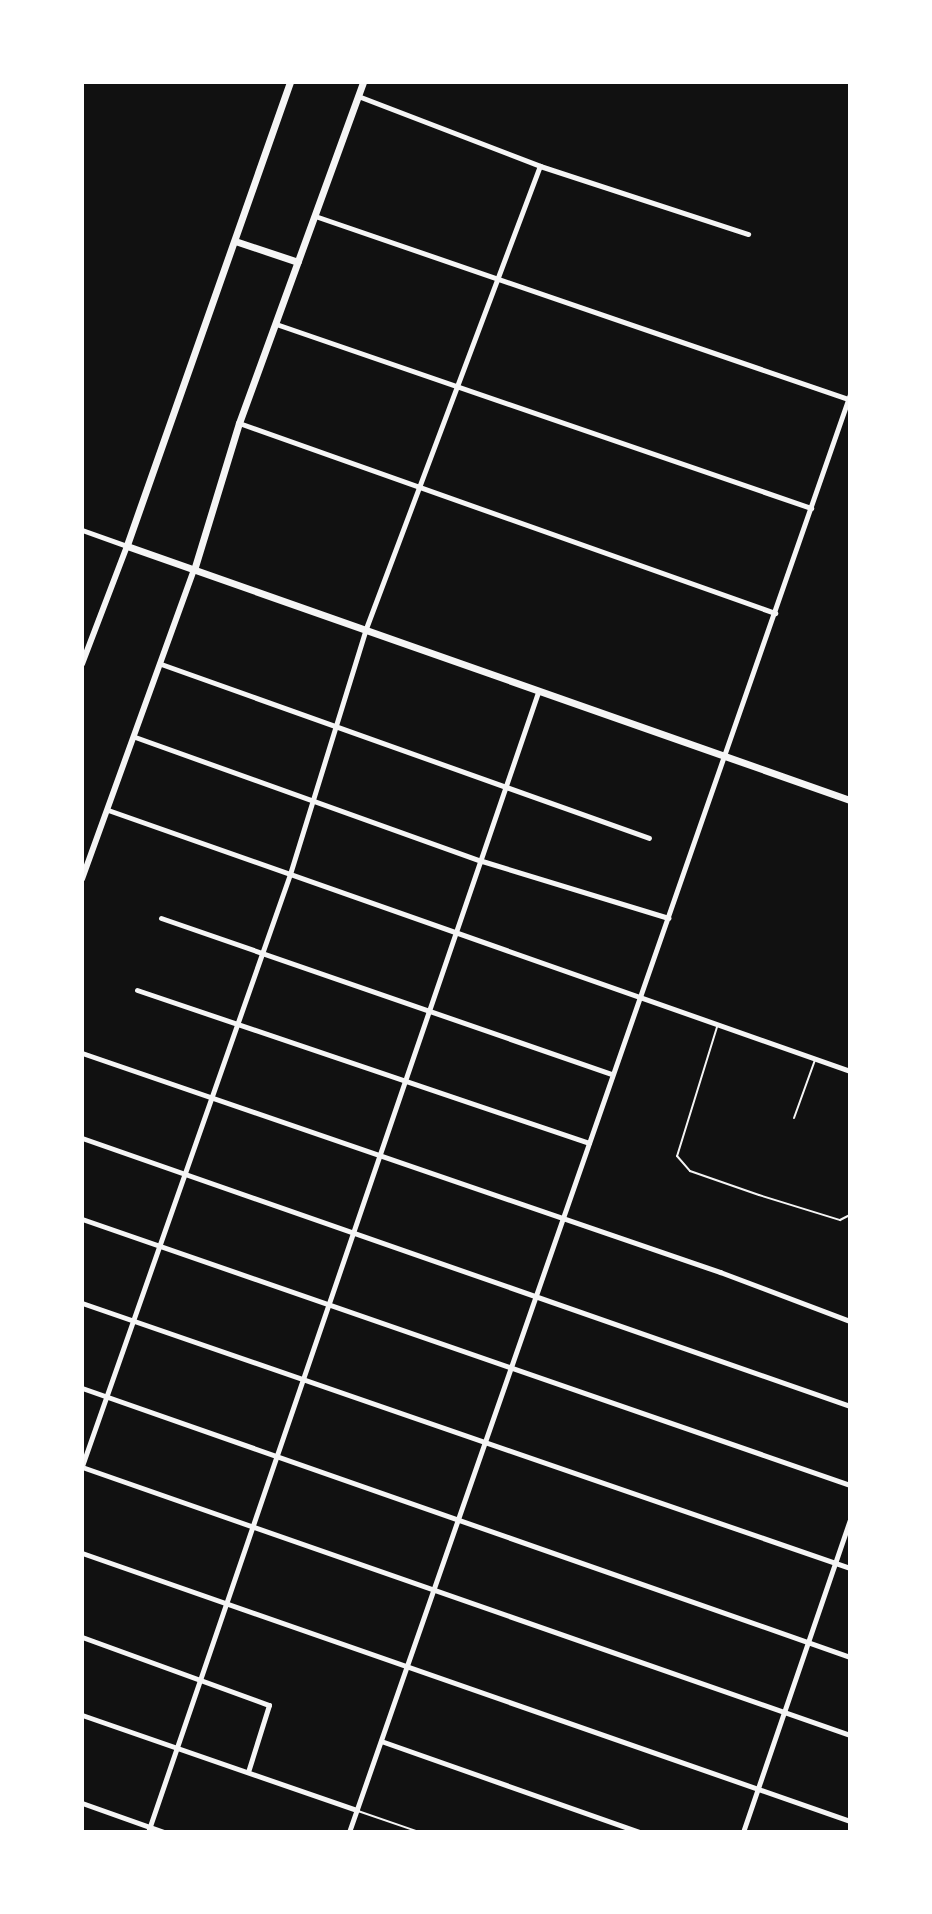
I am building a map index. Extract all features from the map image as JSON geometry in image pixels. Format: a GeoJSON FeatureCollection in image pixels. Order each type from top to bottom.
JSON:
{"type":"FeatureCollection","features":[{"type":"Feature","properties":{"kind":"main road"},"geometry":{"type":"LineString","coordinates":[[290,82],[127,546],[850,800]]}},
{"type":"Feature","properties":{"kind":"main road"},"geometry":{"type":"LineString","coordinates":[[194,570],[239,423],[363,82]]}},
{"type":"Feature","properties":{"kind":"main road"},"geometry":{"type":"LineString","coordinates":[[235,241],[298,262]]}},
{"type":"Feature","properties":{"kind":"street"},"geometry":{"type":"LineString","coordinates":[[358,96],[540,166],[748,234]]}},
{"type":"Feature","properties":{"kind":"street"},"geometry":{"type":"LineString","coordinates":[[540,166],[365,631],[290,874],[82,1466],[850,1735]]}},
{"type":"Feature","properties":{"kind":"street"},"geometry":{"type":"LineString","coordinates":[[315,216],[849,397],[612,1074],[488,1441],[349,1832]]}},
{"type":"Feature","properties":{"kind":"street"},"geometry":{"type":"LineString","coordinates":[[276,324],[811,508]]}},
{"type":"Feature","properties":{"kind":"street"},"geometry":{"type":"LineString","coordinates":[[239,423],[775,613]]}},
{"type":"Feature","properties":{"kind":"street"},"geometry":{"type":"LineString","coordinates":[[82,530],[127,546],[82,664]]}},
{"type":"Feature","properties":{"kind":"street"},"geometry":{"type":"LineString","coordinates":[[82,879],[194,570]]}},
{"type":"Feature","properties":{"kind":"street"},"geometry":{"type":"LineString","coordinates":[[161,664],[336,730],[649,838]]}},
{"type":"Feature","properties":{"kind":"street"},"geometry":{"type":"LineString","coordinates":[[149,1830],[538,692]]}},
{"type":"Feature","properties":{"kind":"street"},"geometry":{"type":"LineString","coordinates":[[135,737],[482,861],[669,918]]}},
{"type":"Feature","properties":{"kind":"street"},"geometry":{"type":"LineString","coordinates":[[108,810],[850,1071]]}},
{"type":"Feature","properties":{"kind":"street"},"geometry":{"type":"LineString","coordinates":[[161,918],[612,1074]]}},
{"type":"Feature","properties":{"kind":"street"},"geometry":{"type":"LineString","coordinates":[[137,990],[589,1143]]}},
{"type":"Feature","properties":{"kind":"street"},"geometry":{"type":"LineString","coordinates":[[82,1053],[563,1218],[850,1321]]}},
{"type":"Feature","properties":{"kind":"street"},"geometry":{"type":"LineString","coordinates":[[82,1138],[850,1406]]}},
{"type":"Feature","properties":{"kind":"street"},"geometry":{"type":"LineString","coordinates":[[82,1219],[514,1366],[850,1485]]}},
{"type":"Feature","properties":{"kind":"street"},"geometry":{"type":"LineString","coordinates":[[82,1303],[850,1568]]}},
{"type":"Feature","properties":{"kind":"street"},"geometry":{"type":"LineString","coordinates":[[82,1388],[850,1657]]}},
{"type":"Feature","properties":{"kind":"street"},"geometry":{"type":"LineString","coordinates":[[743,1832],[850,1520]]}},
{"type":"Feature","properties":{"kind":"street"},"geometry":{"type":"LineString","coordinates":[[82,1553],[850,1821]]}},
{"type":"Feature","properties":{"kind":"street"},"geometry":{"type":"LineString","coordinates":[[82,1637],[269,1705],[248,1772]]}},
{"type":"Feature","properties":{"kind":"street"},"geometry":{"type":"LineString","coordinates":[[82,1715],[357,1810]]}},
{"type":"Feature","properties":{"kind":"street"},"geometry":{"type":"LineString","coordinates":[[381,1741],[640,1832]]}},
{"type":"Feature","properties":{"kind":"street"},"geometry":{"type":"LineString","coordinates":[[82,1803],[149,1830],[164,1832]]}},
{"type":"Feature","properties":{"kind":"lane"},"geometry":{"type":"LineString","coordinates":[[717,1026],[677,1156],[690,1171],[759,1195],[840,1220],[850,1215]]}},
{"type":"Feature","properties":{"kind":"lane"},"geometry":{"type":"LineString","coordinates":[[794,1118],[816,1059]]}},
{"type":"Feature","properties":{"kind":"lane"},"geometry":{"type":"LineString","coordinates":[[357,1810],[419,1832]]}}]}
